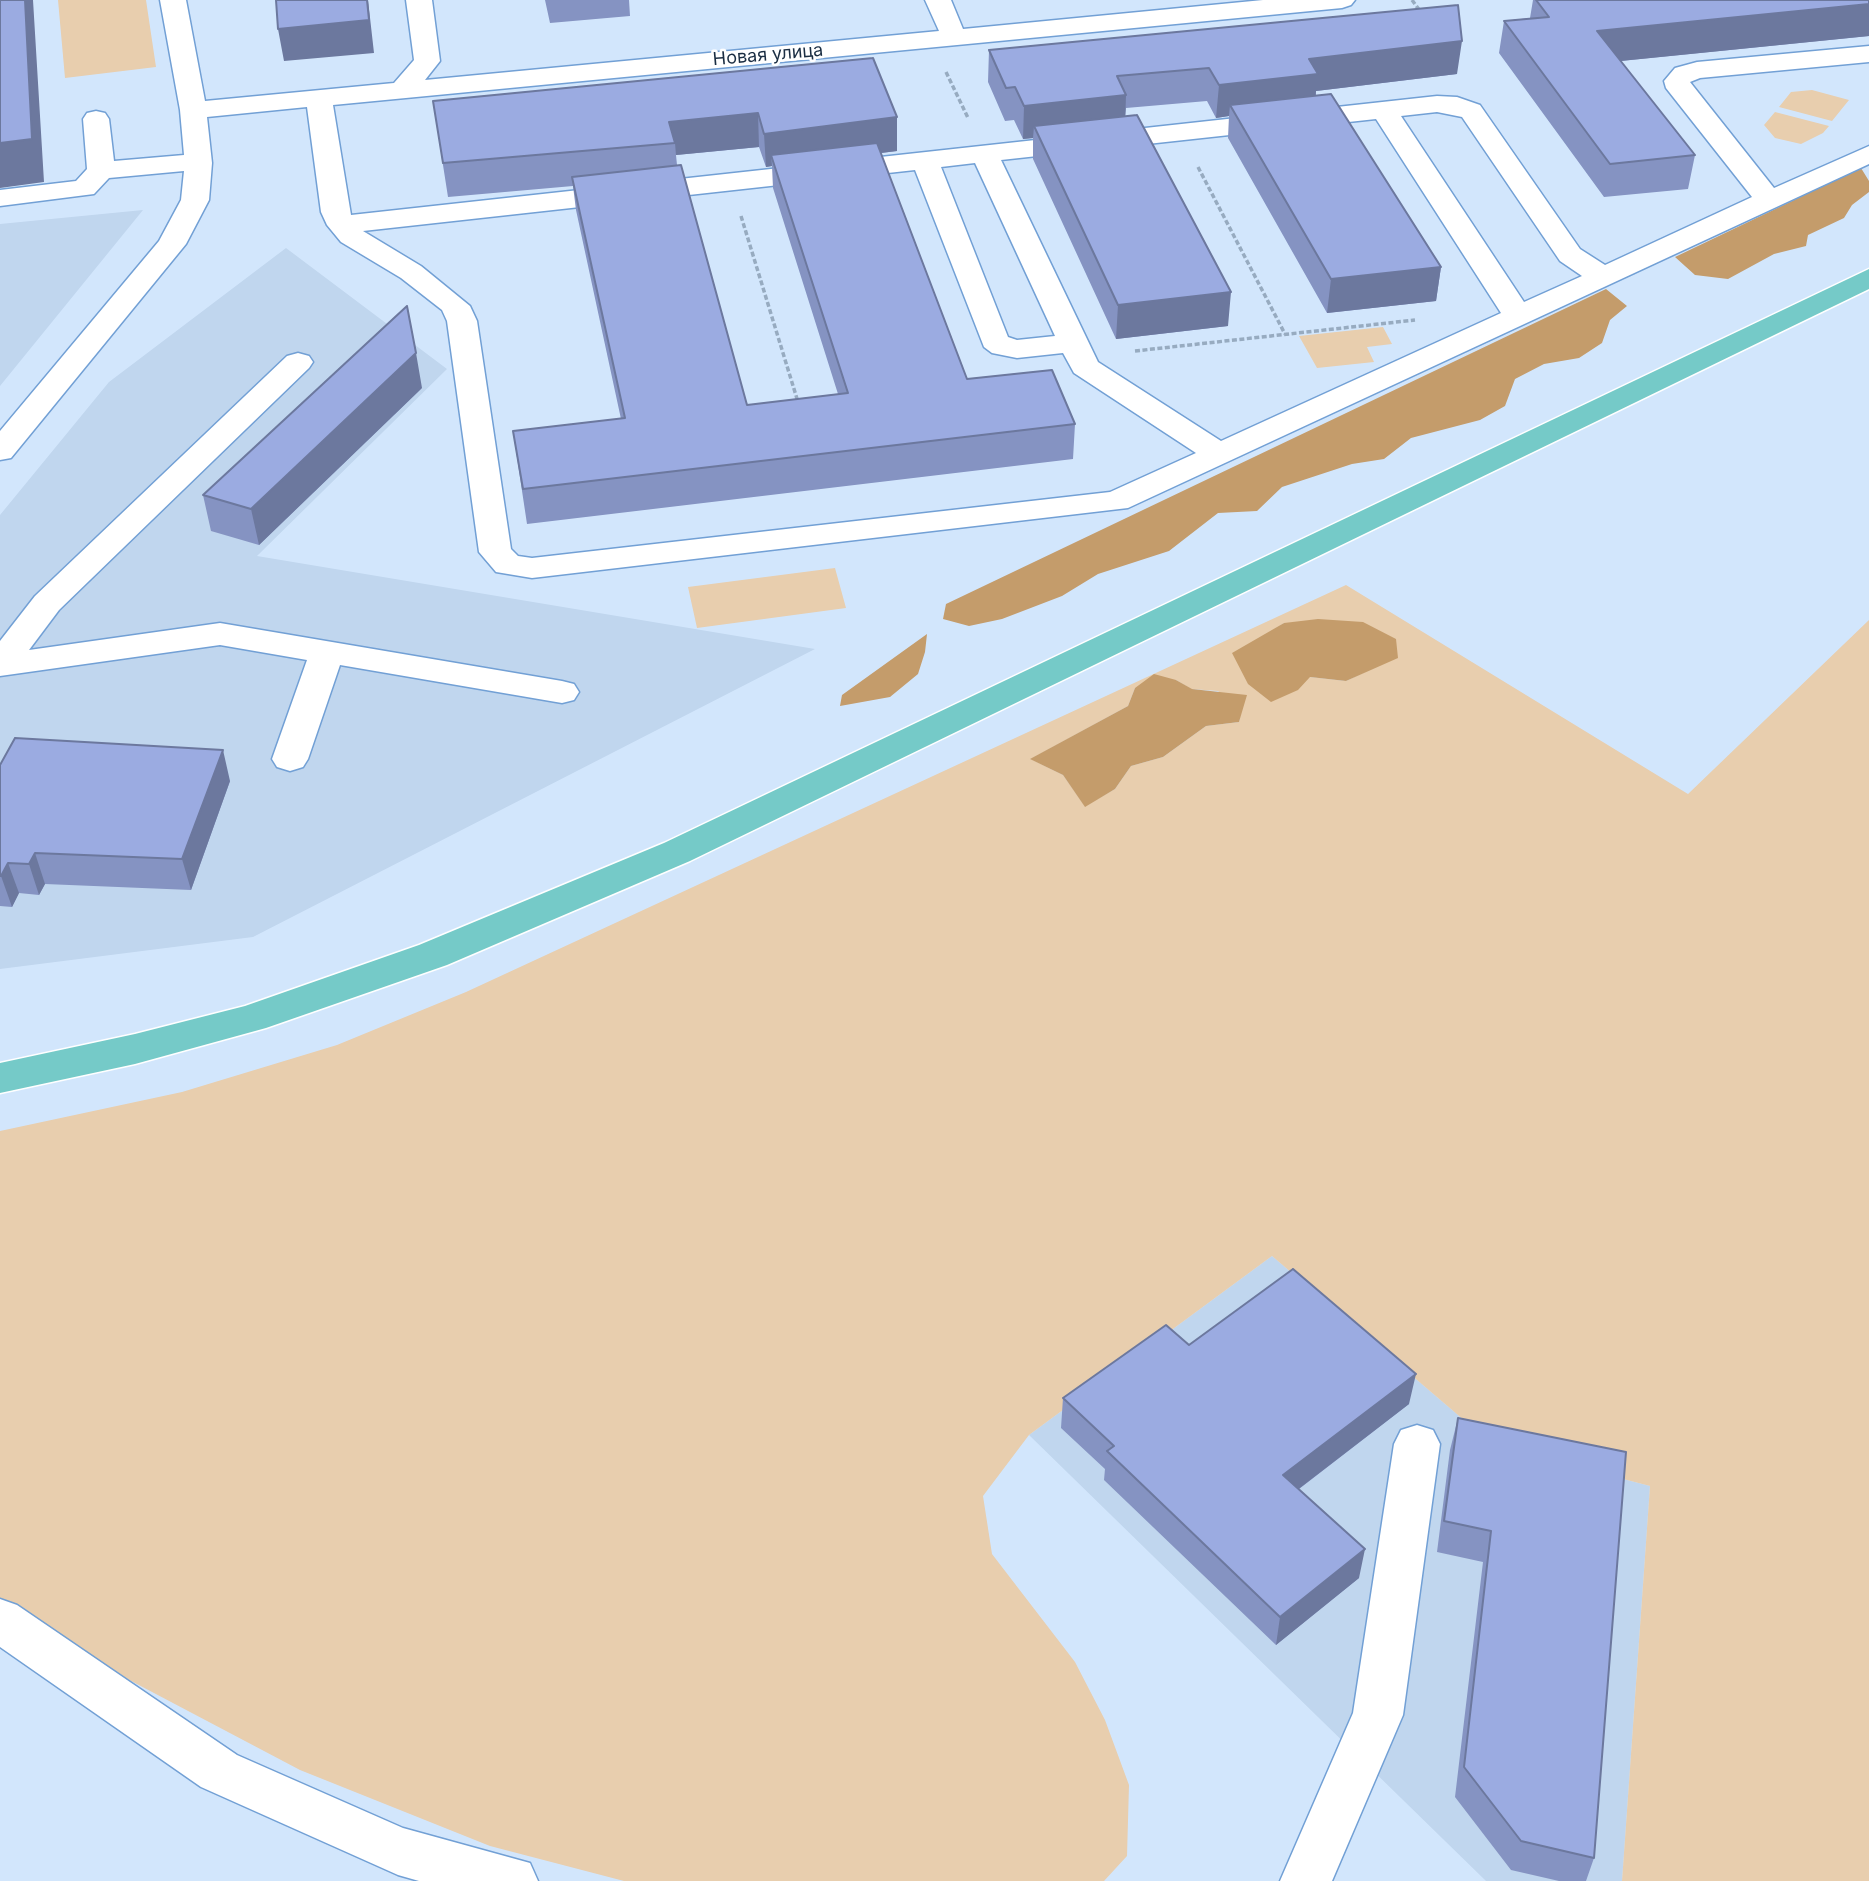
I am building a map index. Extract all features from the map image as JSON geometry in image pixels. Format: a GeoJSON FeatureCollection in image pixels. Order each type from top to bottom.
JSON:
{"type":"FeatureCollection","features":[{"type":"Feature","properties":{"kind":"main road"},"geometry":{"type":"LineString","coordinates":[[0,1078],[135,1049],[252,1018],[421,960],[521,919],[689,846],[1869,278]]}},
{"type":"Feature","properties":{"kind":"street"},"geometry":{"type":"LineString","coordinates":[[0,451],[172,244],[195,200],[198,163],[193,110],[173,0]]}},
{"type":"Feature","properties":{"kind":"street"},"geometry":{"type":"LineString","coordinates":[[419,0],[427,61]]}},
{"type":"Feature","properties":{"kind":"street","name":"Новая улица"},"geometry":{"type":"LineString","coordinates":[[193,110],[1327,1]]}},
{"type":"Feature","properties":{"kind":"street"},"geometry":{"type":"LineString","coordinates":[[916,15],[941,6],[942,38]]}},
{"type":"Feature","properties":{"kind":"street"},"geometry":{"type":"LineString","coordinates":[[1769,200],[1679,88],[1678,81],[1684,74],[1697,70],[1869,54]]}},
{"type":"Feature","properties":{"kind":"street"},"geometry":{"type":"LineString","coordinates":[[402,90],[427,61],[454,58]]}},
{"type":"Feature","properties":{"kind":"street"},"geometry":{"type":"LineString","coordinates":[[319,98],[335,212],[341,225],[351,236],[411,272],[455,306],[462,321],[495,552],[508,565],[546,567],[1117,501],[1869,155]]}},
{"type":"Feature","properties":{"kind":"street"},"geometry":{"type":"LineString","coordinates":[[341,225],[1437,104],[1457,105],[1471,111],[1570,255],[1604,277]]}},
{"type":"Feature","properties":{"kind":"street"},"geometry":{"type":"LineString","coordinates":[[1384,110],[1518,316]]}},
{"type":"Feature","properties":{"kind":"street"},"geometry":{"type":"LineString","coordinates":[[96,119],[101,171]]}},
{"type":"Feature","properties":{"kind":"street"},"geometry":{"type":"LineString","coordinates":[[984,154],[1085,368],[1219,454]]}},
{"type":"Feature","properties":{"kind":"street"},"geometry":{"type":"LineString","coordinates":[[925,160],[995,341],[1003,347],[1017,349],[1074,343]]}},
{"type":"Feature","properties":{"kind":"street"},"geometry":{"type":"LineString","coordinates":[[0,198],[84,188],[101,171],[162,163],[198,163]]}},
{"type":"Feature","properties":{"kind":"street"},"geometry":{"type":"LineString","coordinates":[[0,665],[47,603],[298,362]]}},
{"type":"Feature","properties":{"kind":"street"},"geometry":{"type":"LineString","coordinates":[[0,665],[220,634],[562,692]]}},
{"type":"Feature","properties":{"kind":"street"},"geometry":{"type":"LineString","coordinates":[[290,759],[327,652]]}},
{"type":"Feature","properties":{"kind":"street"},"geometry":{"type":"LineString","coordinates":[[1306,1881],[1378,1715],[1417,1444]]}},
{"type":"Feature","properties":{"kind":"street"},"geometry":{"type":"LineString","coordinates":[[0,1620],[219,1771],[398,1851],[512,1881]]}},
{"type":"Feature","properties":{"kind":"path"},"geometry":{"type":"LineString","coordinates":[[942,38],[984,154]]}},
{"type":"Feature","properties":{"kind":"path"},"geometry":{"type":"LineString","coordinates":[[1180,132],[1285,334]]}},
{"type":"Feature","properties":{"kind":"path"},"geometry":{"type":"LineString","coordinates":[[731,182],[799,403]]}},
{"type":"Feature","properties":{"kind":"shaded area"},"geometry":{"type":"Polygon","coordinates":[[[58,0],[146,0],[156,67],[65,78],[58,0]]]}},
{"type":"Feature","properties":{"kind":"shaded area"},"geometry":{"type":"Polygon","coordinates":[[[1812,90],[1849,100],[1832,121],[1779,107],[1791,92],[1812,90]]]}},
{"type":"Feature","properties":{"kind":"shaded area"},"geometry":{"type":"Polygon","coordinates":[[[1775,112],[1829,126],[1823,133],[1801,144],[1775,138],[1764,125],[1775,112]]]}},
{"type":"Feature","properties":{"kind":"shaded area"},"geometry":{"type":"Polygon","coordinates":[[[1861,168],[1869,181],[1869,192],[1852,205],[1844,218],[1808,235],[1806,246],[1774,254],[1728,279],[1695,275],[1675,257],[1861,168]]]}},
{"type":"Feature","properties":{"kind":"shaded area"},"geometry":{"type":"Polygon","coordinates":[[[143,210],[0,386],[0,224],[143,210]]]}},
{"type":"Feature","properties":{"kind":"shaded area"},"geometry":{"type":"Polygon","coordinates":[[[286,248],[447,369],[257,556],[815,649],[253,937],[0,969],[0,515],[109,382],[286,248]]]}},
{"type":"Feature","properties":{"kind":"shaded area"},"geometry":{"type":"Polygon","coordinates":[[[1606,289],[1627,306],[1610,320],[1602,343],[1579,358],[1544,364],[1515,379],[1505,406],[1480,420],[1411,438],[1384,459],[1352,464],[1282,487],[1257,511],[1218,513],[1169,551],[1098,574],[1062,596],[1002,619],[969,626],[943,619],[946,604],[1606,289]]]}},
{"type":"Feature","properties":{"kind":"shaded area"},"geometry":{"type":"Polygon","coordinates":[[[1383,327],[1392,344],[1367,347],[1374,362],[1317,368],[1299,336],[1383,327]]]}},
{"type":"Feature","properties":{"kind":"shaded area"},"geometry":{"type":"Polygon","coordinates":[[[835,568],[846,608],[697,628],[688,587],[835,568]]]}},
{"type":"Feature","properties":{"kind":"shaded area"},"geometry":{"type":"Polygon","coordinates":[[[1346,585],[1688,794],[1869,620],[1869,1881],[1622,1881],[1650,1486],[1493,1445],[1272,1256],[1029,1435],[983,1496],[992,1554],[1075,1662],[1105,1720],[1129,1785],[1127,1856],[1104,1881],[624,1881],[490,1846],[300,1770],[80,1654],[0,1601],[0,1131],[182,1092],[337,1045],[466,992],[1346,585]],[[1284,623],[1262,638],[1310,677],[1346,681],[1367,671],[1284,623]],[[1176,680],[1135,688],[1128,706],[1031,759],[1063,775],[1085,806],[1115,789],[1131,766],[1163,757],[1206,726],[1239,722],[1241,712],[1218,691],[1191,689],[1176,680]]]}},
{"type":"Feature","properties":{"kind":"shaded area"},"geometry":{"type":"Polygon","coordinates":[[[1318,619],[1363,622],[1396,639],[1398,658],[1346,681],[1310,677],[1298,690],[1271,702],[1248,684],[1232,653],[1284,623],[1318,619]]]}},
{"type":"Feature","properties":{"kind":"shaded area"},"geometry":{"type":"Polygon","coordinates":[[[927,634],[918,674],[890,697],[840,706],[842,695],[927,634]]]}},
{"type":"Feature","properties":{"kind":"shaded area"},"geometry":{"type":"Polygon","coordinates":[[[1154,674],[1176,680],[1192,689],[1247,695],[1239,722],[1206,726],[1163,757],[1131,766],[1115,789],[1085,807],[1063,775],[1030,759],[1128,706],[1135,688],[1154,674]]]}},
{"type":"Feature","properties":{"kind":"shaded area"},"geometry":{"type":"Polygon","coordinates":[[[1272,1256],[1493,1445],[1650,1486],[1622,1881],[1486,1881],[1029,1435],[1272,1256]]]}},
{"type":"Feature","properties":{"kind":"building"},"geometry":{"type":"Polygon","coordinates":[[[0,0],[25,0],[32,139],[0,143],[0,0]]]}},
{"type":"Feature","properties":{"kind":"building"},"geometry":{"type":"Polygon","coordinates":[[[276,0],[367,0],[369,20],[278,29],[276,0]]]}},
{"type":"Feature","properties":{"kind":"building"},"geometry":{"type":"Polygon","coordinates":[[[1536,0],[1869,0],[1869,4],[1597,31],[1695,155],[1610,164],[1504,21],[1549,17],[1536,0]]]}},
{"type":"Feature","properties":{"kind":"building"},"geometry":{"type":"Polygon","coordinates":[[[1458,5],[1462,41],[1309,59],[1318,74],[1219,85],[1209,68],[1117,76],[1126,95],[1024,106],[1015,87],[1006,88],[989,50],[1458,5]]]}},
{"type":"Feature","properties":{"kind":"building"},"geometry":{"type":"Polygon","coordinates":[[[873,58],[897,117],[764,134],[758,113],[669,122],[675,143],[443,163],[433,101],[873,58]]]}},
{"type":"Feature","properties":{"kind":"building"},"geometry":{"type":"Polygon","coordinates":[[[1331,94],[1441,267],[1331,279],[1230,105],[1331,94]]]}},
{"type":"Feature","properties":{"kind":"building"},"geometry":{"type":"Polygon","coordinates":[[[1137,115],[1231,292],[1118,305],[1034,126],[1137,115]]]}},
{"type":"Feature","properties":{"kind":"building"},"geometry":{"type":"Polygon","coordinates":[[[877,143],[967,379],[1052,370],[1075,424],[523,489],[513,431],[625,418],[572,177],[681,165],[747,405],[848,393],[771,155],[877,143]]]}},
{"type":"Feature","properties":{"kind":"building"},"geometry":{"type":"Polygon","coordinates":[[[407,306],[416,353],[251,509],[203,495],[407,306]]]}},
{"type":"Feature","properties":{"kind":"building"},"geometry":{"type":"Polygon","coordinates":[[[15,738],[223,750],[182,859],[35,853],[29,864],[8,863],[0,876],[0,765],[15,738]]]}},
{"type":"Feature","properties":{"kind":"building"},"geometry":{"type":"Polygon","coordinates":[[[1293,1269],[1416,1374],[1283,1475],[1365,1549],[1280,1617],[1107,1451],[1114,1446],[1063,1398],[1166,1325],[1189,1345],[1293,1269]]]}},
{"type":"Feature","properties":{"kind":"building"},"geometry":{"type":"Polygon","coordinates":[[[1458,1418],[1626,1452],[1594,1858],[1521,1841],[1464,1767],[1491,1531],[1444,1521],[1458,1418]]]}}]}
